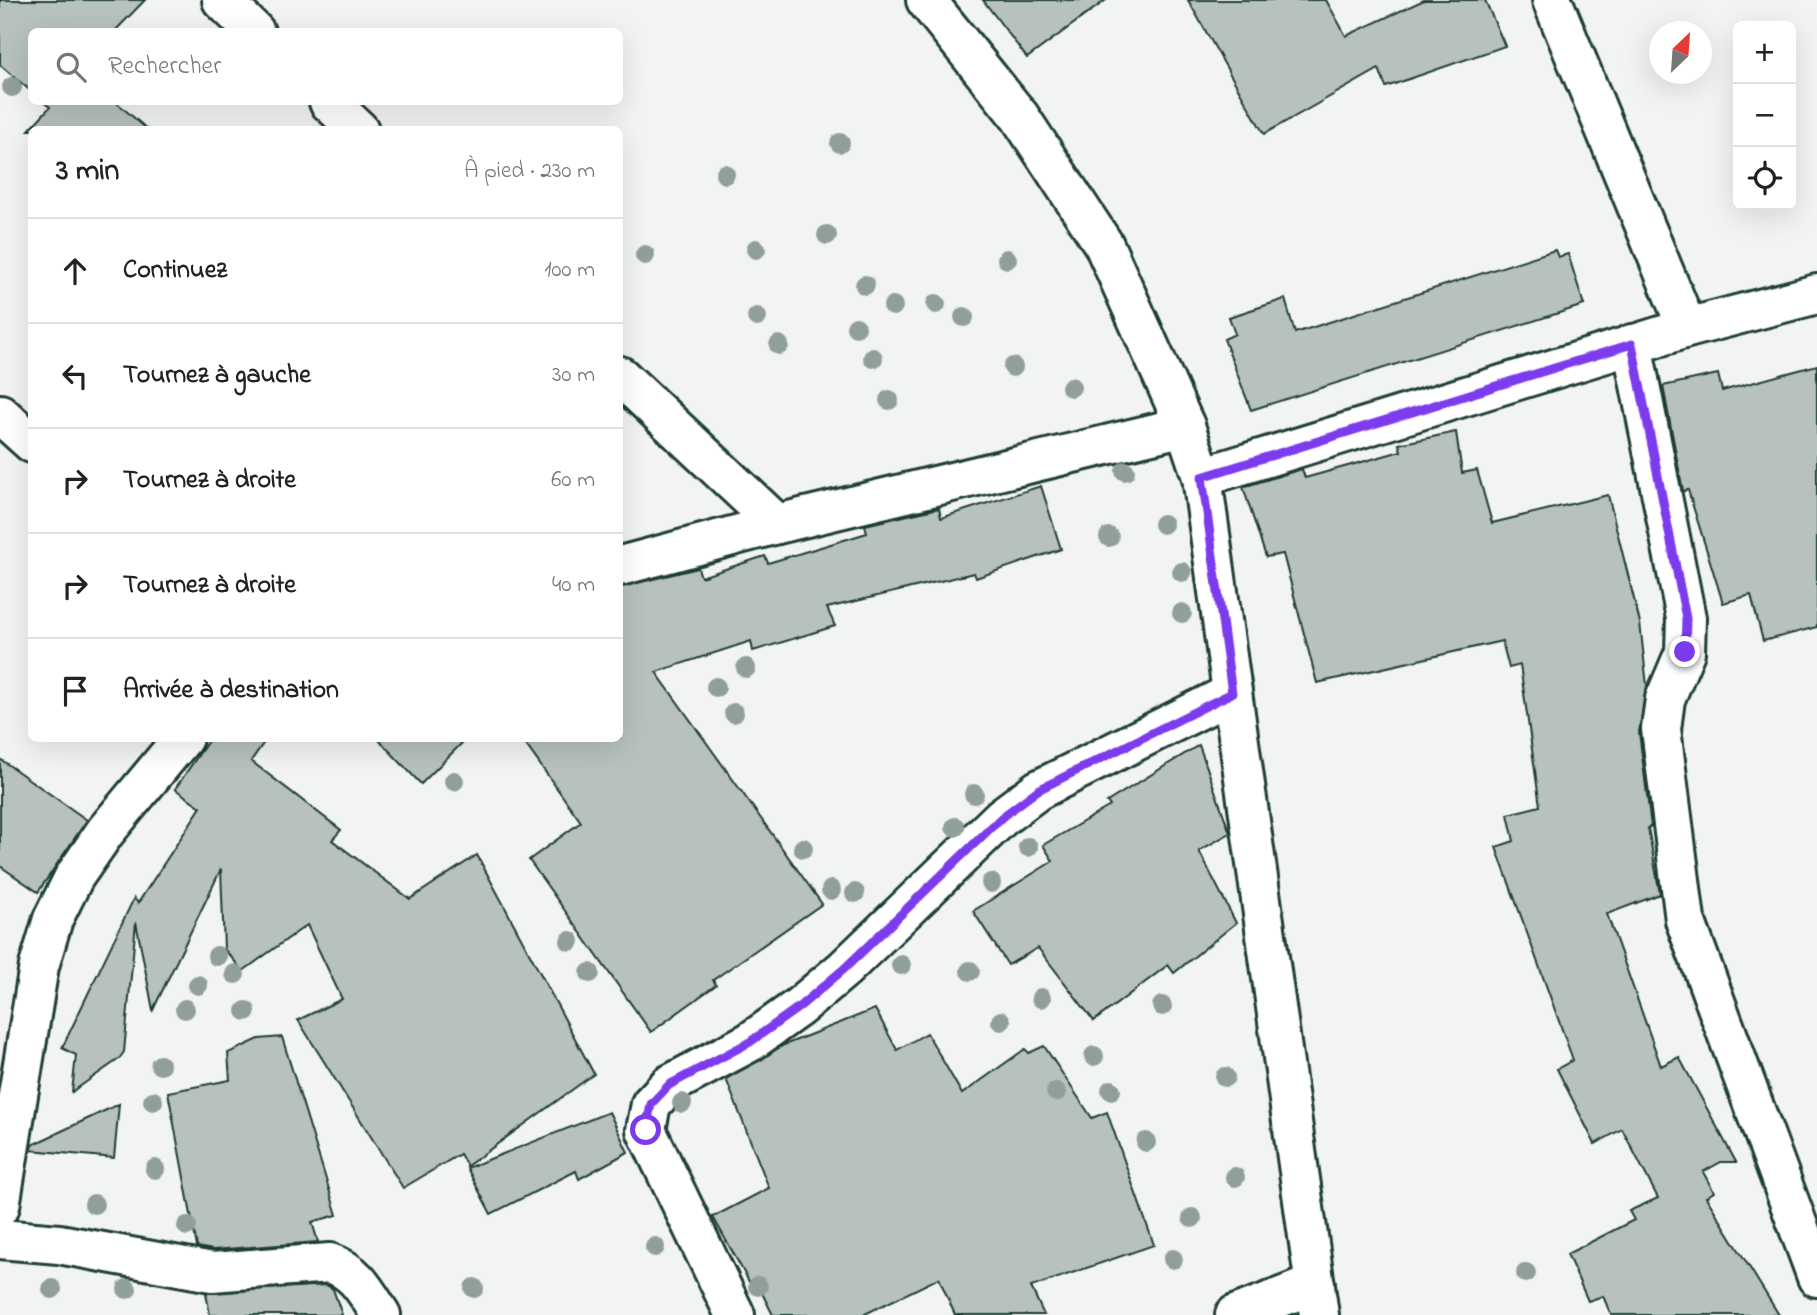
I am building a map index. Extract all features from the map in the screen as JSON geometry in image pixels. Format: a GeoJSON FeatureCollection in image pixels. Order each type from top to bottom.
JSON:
{"type":"FeatureCollection","features":[{"type":"Feature","properties":{"kind":"street"},"geometry":{"type":"LineString","coordinates":[[222,0],[251,28]]}},
{"type":"Feature","properties":{"kind":"street"},"geometry":{"type":"LineString","coordinates":[[926,0],[1020,117],[1104,245],[1185,426],[1202,477],[1317,1299],[1235,1315]]}},
{"type":"Feature","properties":{"kind":"street"},"geometry":{"type":"LineString","coordinates":[[1552,0],[1687,327]]}},
{"type":"Feature","properties":{"kind":"street"},"geometry":{"type":"LineString","coordinates":[[333,105],[355,126]]}},
{"type":"Feature","properties":{"kind":"street"},"geometry":{"type":"LineString","coordinates":[[1202,477],[1687,327],[1817,294]]}},
{"type":"Feature","properties":{"kind":"street"},"geometry":{"type":"LineString","coordinates":[[1632,344],[1686,618],[1685,652],[1665,699],[1661,729],[1685,920],[1817,1277]]}},
{"type":"Feature","properties":{"kind":"street"},"geometry":{"type":"LineString","coordinates":[[623,379],[777,524]]}},
{"type":"Feature","properties":{"kind":"street"},"geometry":{"type":"LineString","coordinates":[[0,414],[28,439]]}},
{"type":"Feature","properties":{"kind":"street"},"geometry":{"type":"LineString","coordinates":[[623,565],[777,524],[1185,426]]}},
{"type":"Feature","properties":{"kind":"street"},"geometry":{"type":"LineString","coordinates":[[735,1315],[646,1130],[651,1104],[669,1085],[750,1042],[799,1007],[844,969],[1002,817],[1038,790],[1232,693]]}},
{"type":"Feature","properties":{"kind":"street"},"geometry":{"type":"LineString","coordinates":[[0,1206],[40,966],[53,919],[74,877],[105,832],[180,742]]}},
{"type":"Feature","properties":{"kind":"street"},"geometry":{"type":"LineString","coordinates":[[0,1239],[59,1244],[212,1272],[330,1263],[346,1268],[359,1280],[381,1315]]}},
{"type":"Feature","properties":{"kind":"building"},"geometry":{"type":"Polygon","coordinates":[[[0,0],[145,0],[118,28],[28,28],[28,89],[0,65],[0,0]]]}},
{"type":"Feature","properties":{"kind":"building"},"geometry":{"type":"Polygon","coordinates":[[[983,0],[1106,0],[1027,58],[983,0]]]}},
{"type":"Feature","properties":{"kind":"building"},"geometry":{"type":"Polygon","coordinates":[[[1188,0],[1326,0],[1346,36],[1424,0],[1485,0],[1505,46],[1386,87],[1379,69],[1264,134],[1188,0]]]}},
{"type":"Feature","properties":{"kind":"building"},"geometry":{"type":"Polygon","coordinates":[[[47,105],[119,105],[143,126],[33,126],[50,107],[47,105]]]}},
{"type":"Feature","properties":{"kind":"building"},"geometry":{"type":"Polygon","coordinates":[[[1555,250],[1558,257],[1568,254],[1584,305],[1251,410],[1224,339],[1235,334],[1229,317],[1285,299],[1295,333],[1555,250]]]}},
{"type":"Feature","properties":{"kind":"building"},"geometry":{"type":"Polygon","coordinates":[[[1817,365],[1817,627],[1763,641],[1751,595],[1723,603],[1688,490],[1683,491],[1663,386],[1718,374],[1722,391],[1817,365]]]}},
{"type":"Feature","properties":{"kind":"building"},"geometry":{"type":"Polygon","coordinates":[[[1456,432],[1462,473],[1477,470],[1492,523],[1608,495],[1640,623],[1647,686],[1639,732],[1651,826],[1648,828],[1660,894],[1607,914],[1661,1066],[1679,1057],[1736,1162],[1721,1162],[1703,1172],[1714,1192],[1706,1197],[1779,1315],[1611,1315],[1603,1296],[1588,1301],[1567,1254],[1634,1220],[1629,1211],[1658,1198],[1622,1129],[1595,1144],[1557,1069],[1573,1060],[1496,847],[1514,841],[1508,814],[1540,806],[1520,665],[1509,668],[1502,641],[1317,683],[1283,554],[1266,557],[1243,487],[1302,469],[1305,478],[1401,451],[1399,444],[1456,432]]]}},
{"type":"Feature","properties":{"kind":"building"},"geometry":{"type":"Polygon","coordinates":[[[1041,486],[1061,549],[976,578],[974,573],[827,608],[835,626],[753,651],[751,641],[656,672],[822,904],[713,980],[716,985],[651,1032],[529,860],[581,822],[524,742],[623,742],[623,586],[698,568],[701,577],[765,556],[768,563],[867,533],[865,525],[939,508],[941,518],[1041,486]]]}},
{"type":"Feature","properties":{"kind":"building"},"geometry":{"type":"Polygon","coordinates":[[[207,742],[264,742],[251,761],[341,830],[332,840],[410,899],[477,855],[594,1074],[467,1166],[460,1154],[403,1188],[298,1020],[342,999],[307,925],[243,971],[224,949],[221,869],[153,1010],[136,922],[124,1052],[119,1059],[72,1092],[76,1055],[62,1048],[134,898],[138,903],[201,807],[175,789],[207,742]]]}},
{"type":"Feature","properties":{"kind":"building"},"geometry":{"type":"Polygon","coordinates":[[[381,742],[463,742],[421,784],[381,742]]]}},
{"type":"Feature","properties":{"kind":"building"},"geometry":{"type":"Polygon","coordinates":[[[1199,745],[1230,833],[1199,851],[1236,923],[1174,973],[1168,965],[1094,1021],[1038,948],[1008,965],[973,911],[1053,861],[1043,845],[1110,806],[1107,802],[1199,745]]]}},
{"type":"Feature","properties":{"kind":"building"},"geometry":{"type":"Polygon","coordinates":[[[0,759],[87,820],[38,892],[0,866],[0,759]]]}},
{"type":"Feature","properties":{"kind":"building"},"geometry":{"type":"Polygon","coordinates":[[[875,1009],[897,1050],[927,1033],[962,1094],[1025,1049],[1029,1053],[1044,1046],[1092,1118],[1107,1112],[1154,1245],[1031,1287],[1044,1315],[955,1315],[939,1278],[863,1315],[773,1315],[758,1285],[752,1287],[713,1217],[769,1188],[726,1079],[784,1045],[875,1009]]]}},
{"type":"Feature","properties":{"kind":"building"},"geometry":{"type":"Polygon","coordinates":[[[282,1037],[337,1215],[312,1222],[318,1242],[213,1250],[197,1247],[168,1092],[230,1080],[228,1053],[259,1039],[282,1037]]]}},
{"type":"Feature","properties":{"kind":"building"},"geometry":{"type":"Polygon","coordinates":[[[119,1104],[114,1158],[31,1150],[32,1145],[119,1104]]]}},
{"type":"Feature","properties":{"kind":"building"},"geometry":{"type":"Polygon","coordinates":[[[609,1112],[628,1152],[579,1179],[576,1171],[491,1214],[467,1168],[609,1112]]]}},
{"type":"Feature","properties":{"kind":"building"},"geometry":{"type":"Polygon","coordinates":[[[326,1285],[333,1289],[342,1315],[210,1315],[206,1293],[326,1285]]]}},
{"type":"Feature","properties":{"kind":"route"},"geometry":{"type":"LineString","coordinates":[[646,1130],[651,1104],[669,1085],[750,1042],[799,1007],[844,969],[1002,817],[1038,790],[1084,764],[1232,693],[1202,477],[1632,344],[1686,618],[1685,652]]}}]}
